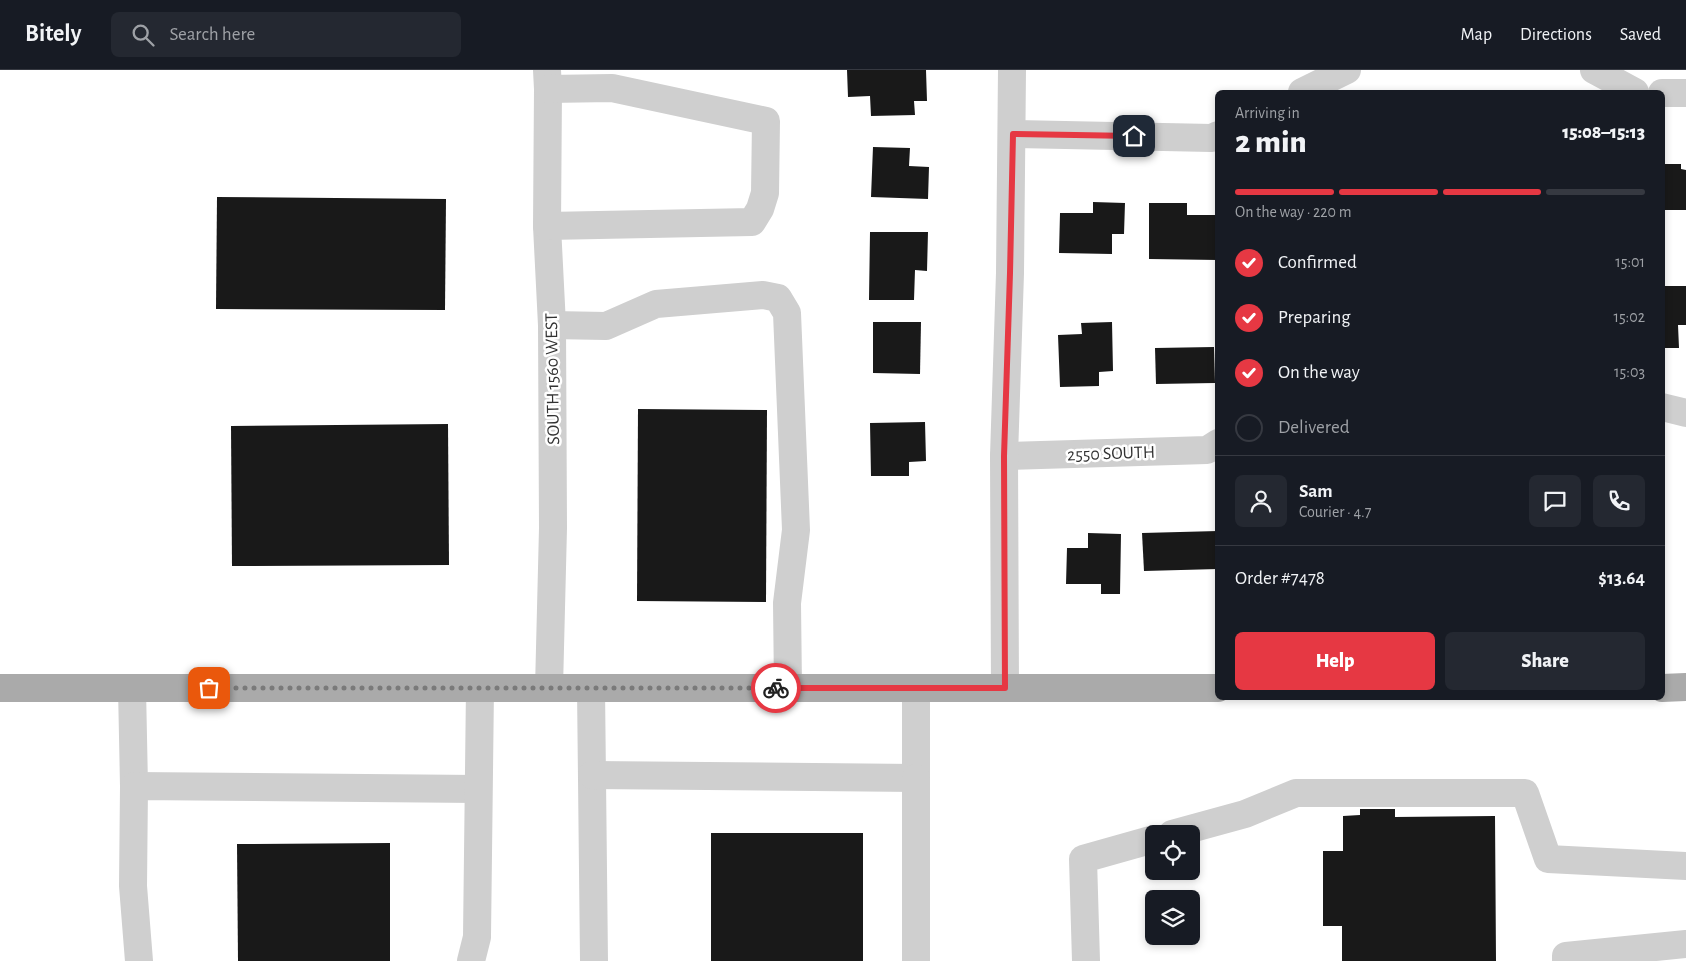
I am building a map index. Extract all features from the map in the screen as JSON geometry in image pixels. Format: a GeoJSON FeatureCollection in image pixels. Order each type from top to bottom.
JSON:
{"type":"FeatureCollection","features":[{"type":"Feature","properties":{"kind":"main road"},"geometry":{"type":"LineString","coordinates":[[1665,688],[1686,687]]}},
{"type":"Feature","properties":{"kind":"main road"},"geometry":{"type":"LineString","coordinates":[[0,688],[1215,688]]}},
{"type":"Feature","properties":{"kind":"street"},"geometry":{"type":"LineString","coordinates":[[1005,688],[1004,456],[1013,134],[1012,70]]}},
{"type":"Feature","properties":{"kind":"street"},"geometry":{"type":"LineString","coordinates":[[1306,90],[1347,70]]}},
{"type":"Feature","properties":{"kind":"street"},"geometry":{"type":"LineString","coordinates":[[1594,70],[1631,90]]}},
{"type":"Feature","properties":{"kind":"street"},"geometry":{"type":"LineString","coordinates":[[547,226],[752,222],[760,209],[765,193],[766,121],[612,88],[548,80]]}},
{"type":"Feature","properties":{"kind":"street","name":"SOUTH 1560 WEST"},"geometry":{"type":"LineString","coordinates":[[548,80],[547,226],[552,325],[553,528],[549,688]]}},
{"type":"Feature","properties":{"kind":"street"},"geometry":{"type":"LineString","coordinates":[[1665,93],[1686,93]]}},
{"type":"Feature","properties":{"kind":"street"},"geometry":{"type":"LineString","coordinates":[[1013,134],[1212,138],[1215,136]]}},
{"type":"Feature","properties":{"kind":"street"},"geometry":{"type":"LineString","coordinates":[[552,325],[606,326],[656,304],[763,295],[778,298],[787,313],[796,530],[787,603],[788,688]]}},
{"type":"Feature","properties":{"kind":"street"},"geometry":{"type":"LineString","coordinates":[[1665,408],[1686,413]]}},
{"type":"Feature","properties":{"kind":"street","name":"2550 SOUTH"},"geometry":{"type":"LineString","coordinates":[[1004,456],[1207,450],[1215,445]]}},
{"type":"Feature","properties":{"kind":"street"},"geometry":{"type":"LineString","coordinates":[[132,688],[134,786],[133,886],[140,961]]}},
{"type":"Feature","properties":{"kind":"street"},"geometry":{"type":"LineString","coordinates":[[471,961],[477,937],[480,688]]}},
{"type":"Feature","properties":{"kind":"street"},"geometry":{"type":"LineString","coordinates":[[591,688],[594,961]]}},
{"type":"Feature","properties":{"kind":"street"},"geometry":{"type":"LineString","coordinates":[[916,688],[916,961]]}},
{"type":"Feature","properties":{"kind":"street"},"geometry":{"type":"LineString","coordinates":[[592,774],[916,778]]}},
{"type":"Feature","properties":{"kind":"street"},"geometry":{"type":"LineString","coordinates":[[134,786],[478,789]]}},
{"type":"Feature","properties":{"kind":"street"},"geometry":{"type":"LineString","coordinates":[[1200,826],[1245,814],[1296,793],[1525,793],[1548,860],[1686,866]]}},
{"type":"Feature","properties":{"kind":"street"},"geometry":{"type":"LineString","coordinates":[[1086,961],[1083,859],[1145,842]]}},
{"type":"Feature","properties":{"kind":"street"},"geometry":{"type":"LineString","coordinates":[[1566,961],[1566,956],[1686,944]]}},
{"type":"Feature","properties":{"kind":"building"},"geometry":{"type":"Polygon","coordinates":[[[847,70],[926,70],[927,101],[914,101],[915,115],[871,116],[870,96],[848,97],[847,70]]]}},
{"type":"Feature","properties":{"kind":"building"},"geometry":{"type":"Polygon","coordinates":[[[873,147],[910,148],[909,166],[929,167],[928,199],[871,197],[873,147]]]}},
{"type":"Feature","properties":{"kind":"building"},"geometry":{"type":"Polygon","coordinates":[[[1665,164],[1681,164],[1681,169],[1686,170],[1686,210],[1665,210],[1665,164]]]}},
{"type":"Feature","properties":{"kind":"building"},"geometry":{"type":"Polygon","coordinates":[[[217,197],[446,199],[445,310],[216,309],[217,197]]]}},
{"type":"Feature","properties":{"kind":"building"},"geometry":{"type":"Polygon","coordinates":[[[1093,202],[1125,203],[1124,234],[1112,234],[1112,254],[1059,253],[1060,213],[1093,213],[1093,202]]]}},
{"type":"Feature","properties":{"kind":"building"},"geometry":{"type":"Polygon","coordinates":[[[1149,203],[1187,203],[1187,215],[1215,215],[1215,260],[1149,259],[1149,203]]]}},
{"type":"Feature","properties":{"kind":"building"},"geometry":{"type":"Polygon","coordinates":[[[870,232],[928,232],[927,271],[915,270],[914,300],[869,300],[870,232]]]}},
{"type":"Feature","properties":{"kind":"building"},"geometry":{"type":"Polygon","coordinates":[[[1665,286],[1686,286],[1686,325],[1678,325],[1679,348],[1665,348],[1665,286]]]}},
{"type":"Feature","properties":{"kind":"building"},"geometry":{"type":"Polygon","coordinates":[[[873,322],[921,322],[920,374],[873,373],[873,322]]]}},
{"type":"Feature","properties":{"kind":"building"},"geometry":{"type":"Polygon","coordinates":[[[1112,322],[1113,371],[1099,372],[1099,386],[1060,387],[1058,335],[1082,334],[1081,323],[1112,322]]]}},
{"type":"Feature","properties":{"kind":"building"},"geometry":{"type":"Polygon","coordinates":[[[1214,347],[1215,383],[1156,384],[1155,348],[1214,347]]]}},
{"type":"Feature","properties":{"kind":"building"},"geometry":{"type":"Polygon","coordinates":[[[638,409],[767,410],[766,602],[637,601],[638,409]]]}},
{"type":"Feature","properties":{"kind":"building"},"geometry":{"type":"Polygon","coordinates":[[[925,422],[926,461],[909,462],[909,476],[871,476],[870,423],[925,422]]]}},
{"type":"Feature","properties":{"kind":"building"},"geometry":{"type":"Polygon","coordinates":[[[448,424],[449,565],[232,566],[231,426],[448,424]]]}},
{"type":"Feature","properties":{"kind":"building"},"geometry":{"type":"Polygon","coordinates":[[[1215,531],[1215,569],[1144,571],[1142,533],[1215,531]]]}},
{"type":"Feature","properties":{"kind":"building"},"geometry":{"type":"Polygon","coordinates":[[[1088,533],[1121,534],[1120,594],[1101,594],[1101,584],[1066,584],[1067,548],[1088,548],[1088,533]]]}},
{"type":"Feature","properties":{"kind":"building"},"geometry":{"type":"Polygon","coordinates":[[[1360,809],[1395,809],[1395,817],[1495,816],[1496,961],[1342,961],[1342,926],[1323,926],[1323,851],[1343,851],[1343,816],[1360,815],[1360,809]]]}},
{"type":"Feature","properties":{"kind":"building"},"geometry":{"type":"Polygon","coordinates":[[[711,833],[863,833],[863,961],[711,961],[711,833]]]}},
{"type":"Feature","properties":{"kind":"building"},"geometry":{"type":"Polygon","coordinates":[[[390,843],[390,961],[238,961],[237,844],[390,843]]]}},
{"type":"Feature","properties":{"kind":"way so far"},"geometry":{"type":"LineString","coordinates":[[209,688],[776,688]]}},
{"type":"Feature","properties":{"kind":"route"},"geometry":{"type":"LineString","coordinates":[[776,688],[1005,688],[1004,456],[1013,134],[1134,136]]}}]}
